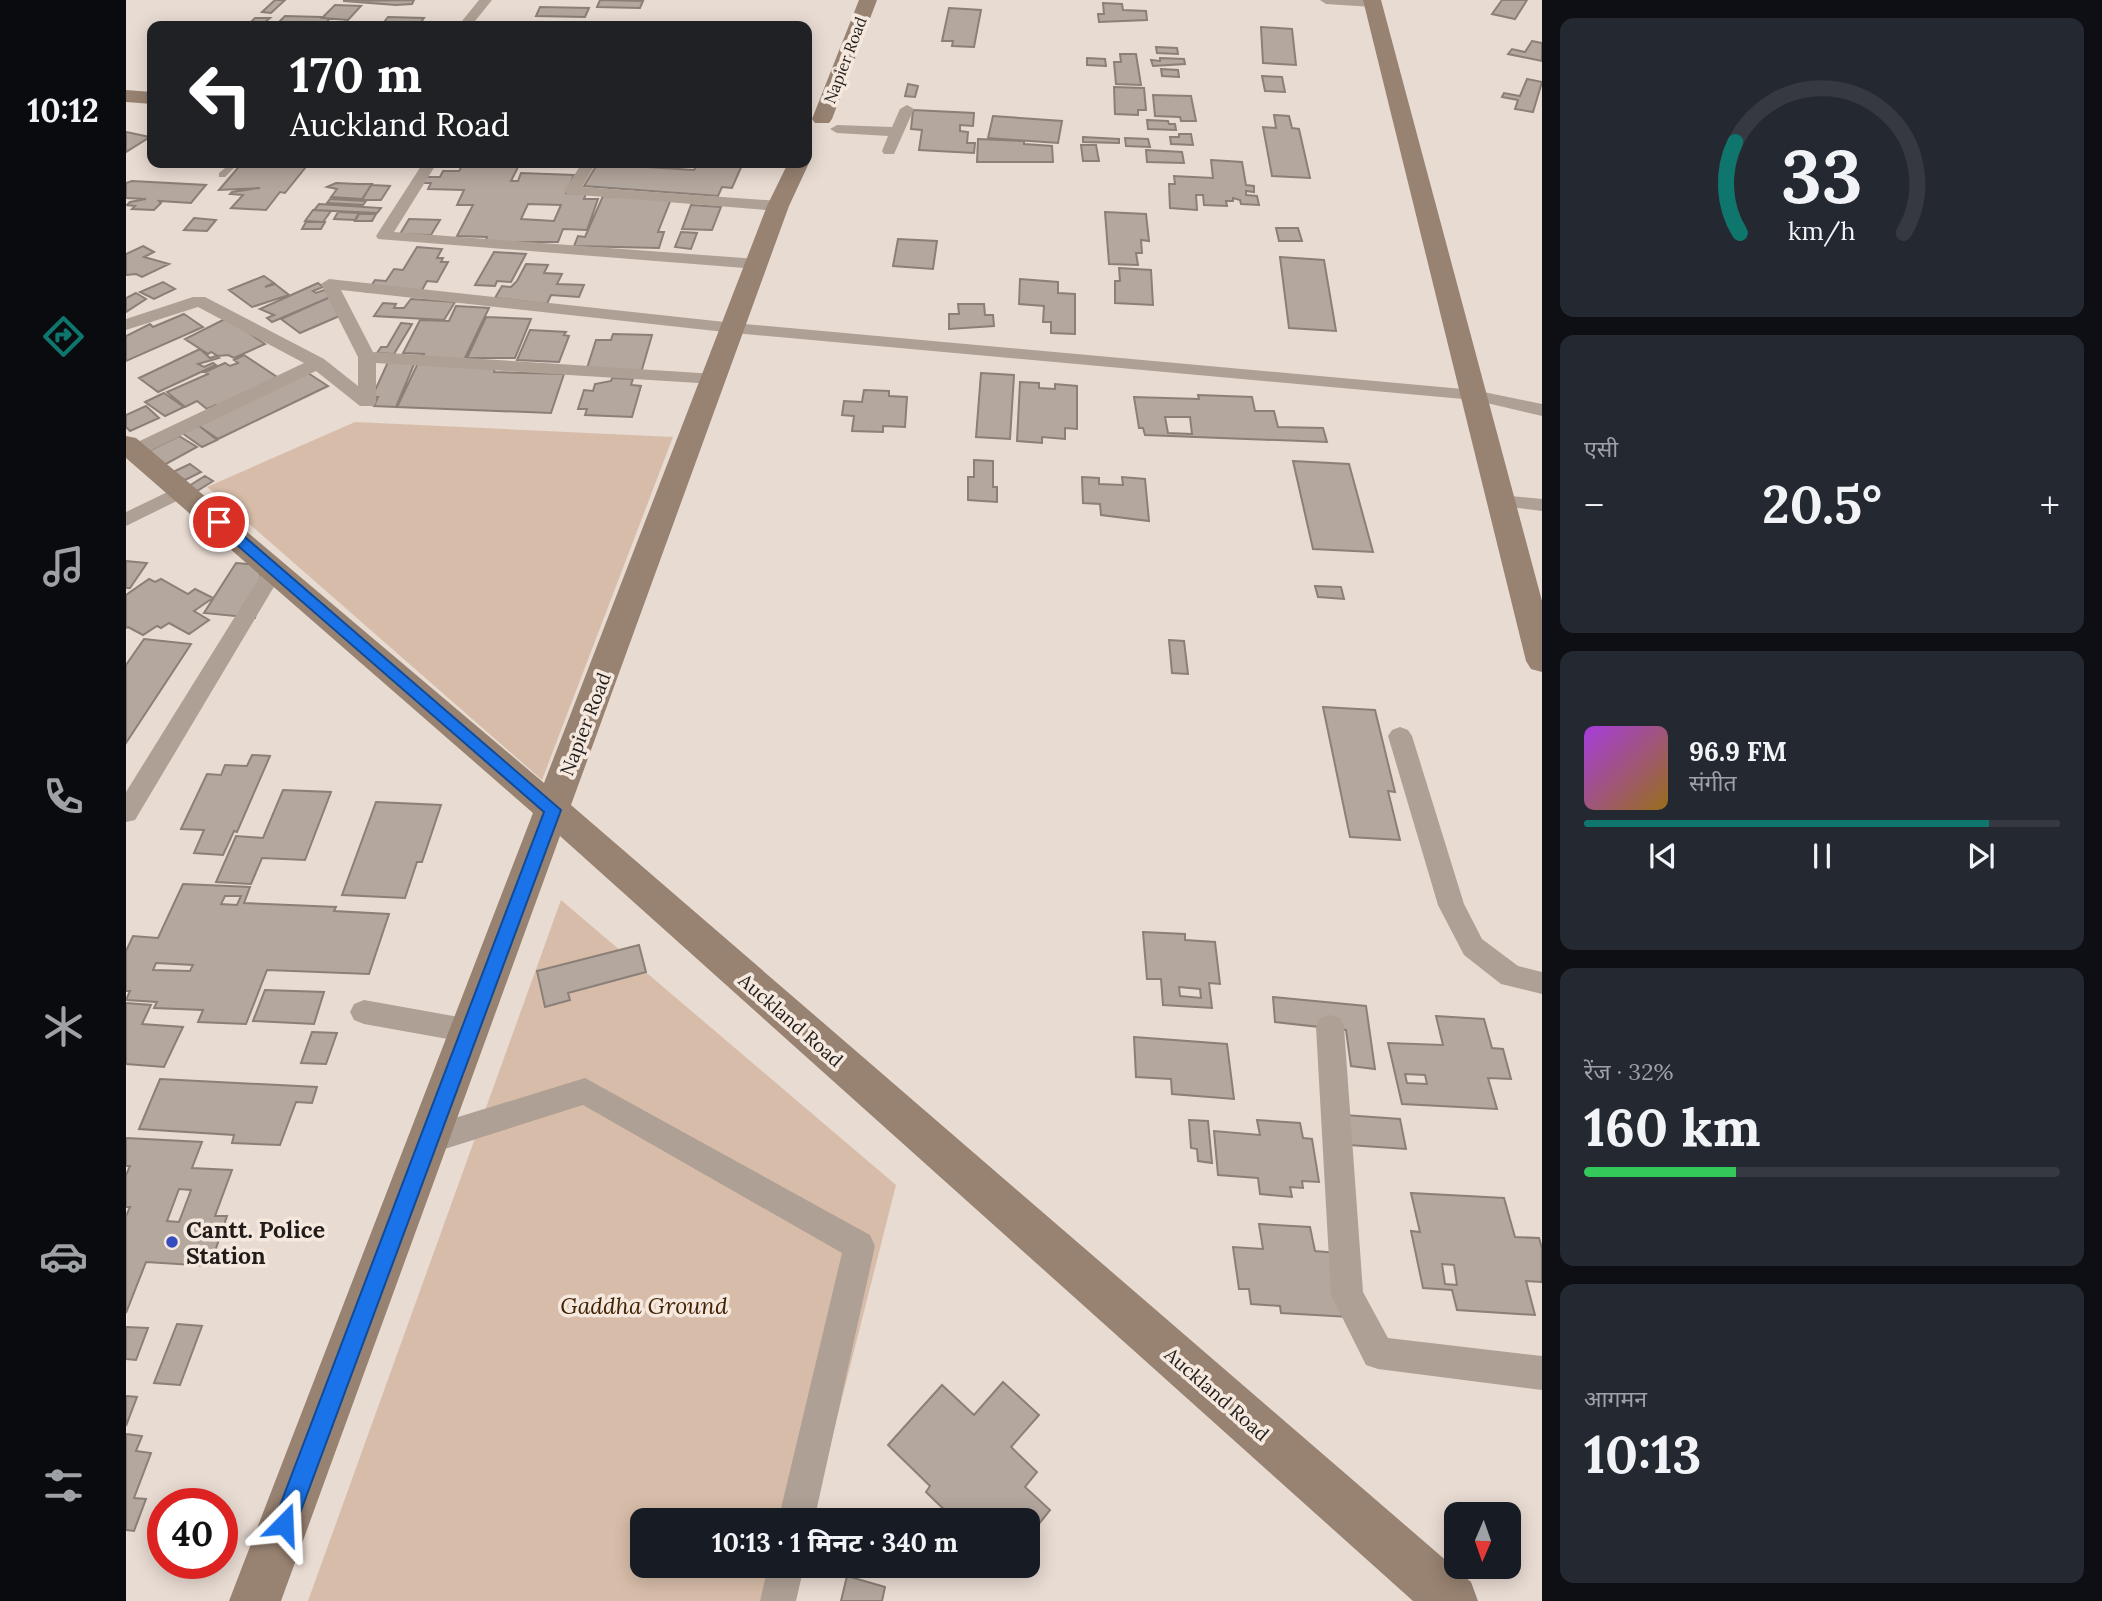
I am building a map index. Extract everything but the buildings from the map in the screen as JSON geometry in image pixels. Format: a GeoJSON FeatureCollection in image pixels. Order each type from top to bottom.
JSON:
{"type":"FeatureCollection","features":[{"type":"Feature","properties":{"kind":"street"},"geometry":{"type":"LineString","coordinates":[[468,21],[486,0]]}},
{"type":"Feature","properties":{"kind":"street","name":"Napier Road"},"geometry":{"type":"LineString","coordinates":[[815,134],[867,0]]}},
{"type":"Feature","properties":{"kind":"street"},"geometry":{"type":"LineString","coordinates":[[1326,0],[1372,1],[1501,502],[1536,618],[1542,661]]}},
{"type":"Feature","properties":{"kind":"street"},"geometry":{"type":"LineString","coordinates":[[126,88],[147,89]]}},
{"type":"Feature","properties":{"kind":"street"},"geometry":{"type":"LineString","coordinates":[[126,96],[147,98]]}},
{"type":"Feature","properties":{"kind":"street"},"geometry":{"type":"LineString","coordinates":[[889,152],[907,109]]}},
{"type":"Feature","properties":{"kind":"street"},"geometry":{"type":"LineString","coordinates":[[815,134],[897,132]]}},
{"type":"Feature","properties":{"kind":"street"},"geometry":{"type":"LineString","coordinates":[[427,168],[384,236],[757,264]]}},
{"type":"Feature","properties":{"kind":"street"},"geometry":{"type":"LineString","coordinates":[[586,168],[572,191],[778,205]]}},
{"type":"Feature","properties":{"kind":"street","name":"Napier Road"},"geometry":{"type":"LineString","coordinates":[[256,1601],[778,205],[797,168]]}},
{"type":"Feature","properties":{"kind":"street"},"geometry":{"type":"LineString","coordinates":[[126,325],[200,301],[318,363],[367,401],[367,358],[329,284],[734,328],[1474,395],[1542,410]]}},
{"type":"Feature","properties":{"kind":"street"},"geometry":{"type":"LineString","coordinates":[[367,358],[715,379]]}},
{"type":"Feature","properties":{"kind":"street"},"geometry":{"type":"LineString","coordinates":[[130,447],[318,363]]}},
{"type":"Feature","properties":{"kind":"street","name":"Auckland Road"},"geometry":{"type":"LineString","coordinates":[[130,447],[553,810],[1452,1601]]}},
{"type":"Feature","properties":{"kind":"street"},"geometry":{"type":"LineString","coordinates":[[126,520],[183,491]]}},
{"type":"Feature","properties":{"kind":"street"},"geometry":{"type":"LineString","coordinates":[[1501,502],[1542,505]]}},
{"type":"Feature","properties":{"kind":"street"},"geometry":{"type":"LineString","coordinates":[[126,813],[274,570]]}},
{"type":"Feature","properties":{"kind":"street"},"geometry":{"type":"LineString","coordinates":[[1399,736],[1451,905],[1473,947],[1511,976],[1542,984]]}},
{"type":"Feature","properties":{"kind":"street"},"geometry":{"type":"LineString","coordinates":[[364,1012],[470,1031]]}},
{"type":"Feature","properties":{"kind":"street"},"geometry":{"type":"LineString","coordinates":[[1330,1027],[1347,1295],[1378,1353],[1542,1373]]}},
{"type":"Feature","properties":{"kind":"street"},"geometry":{"type":"LineString","coordinates":[[429,1140],[585,1091],[859,1246],[799,1508]]}},
{"type":"Feature","properties":{"kind":"street"},"geometry":{"type":"LineString","coordinates":[[778,1601],[783,1578]]}},
{"type":"Feature","properties":{"kind":"lane"},"geometry":{"type":"LineString","coordinates":[[222,175],[230,168]]}},
{"type":"Feature","properties":{"kind":"green space"},"geometry":{"type":"Polygon","coordinates":[[[355,422],[673,437],[542,780],[207,487],[355,422]]]}},
{"type":"Feature","properties":{"kind":"green space","name":"Gaddha Ground"},"geometry":{"type":"Polygon","coordinates":[[[561,900],[896,1185],[814,1508],[630,1508],[630,1578],[796,1578],[790,1601],[308,1601],[561,900]]]}},
{"type":"Feature","properties":{"kind":"place","name":"Cantt. Police Station"},"geometry":{"type":"Point","coordinates":[172,1242]}},
{"type":"Feature","properties":{"kind":"route"},"geometry":{"type":"LineString","coordinates":[[219,522],[553,810],[284,1524]]}}]}
